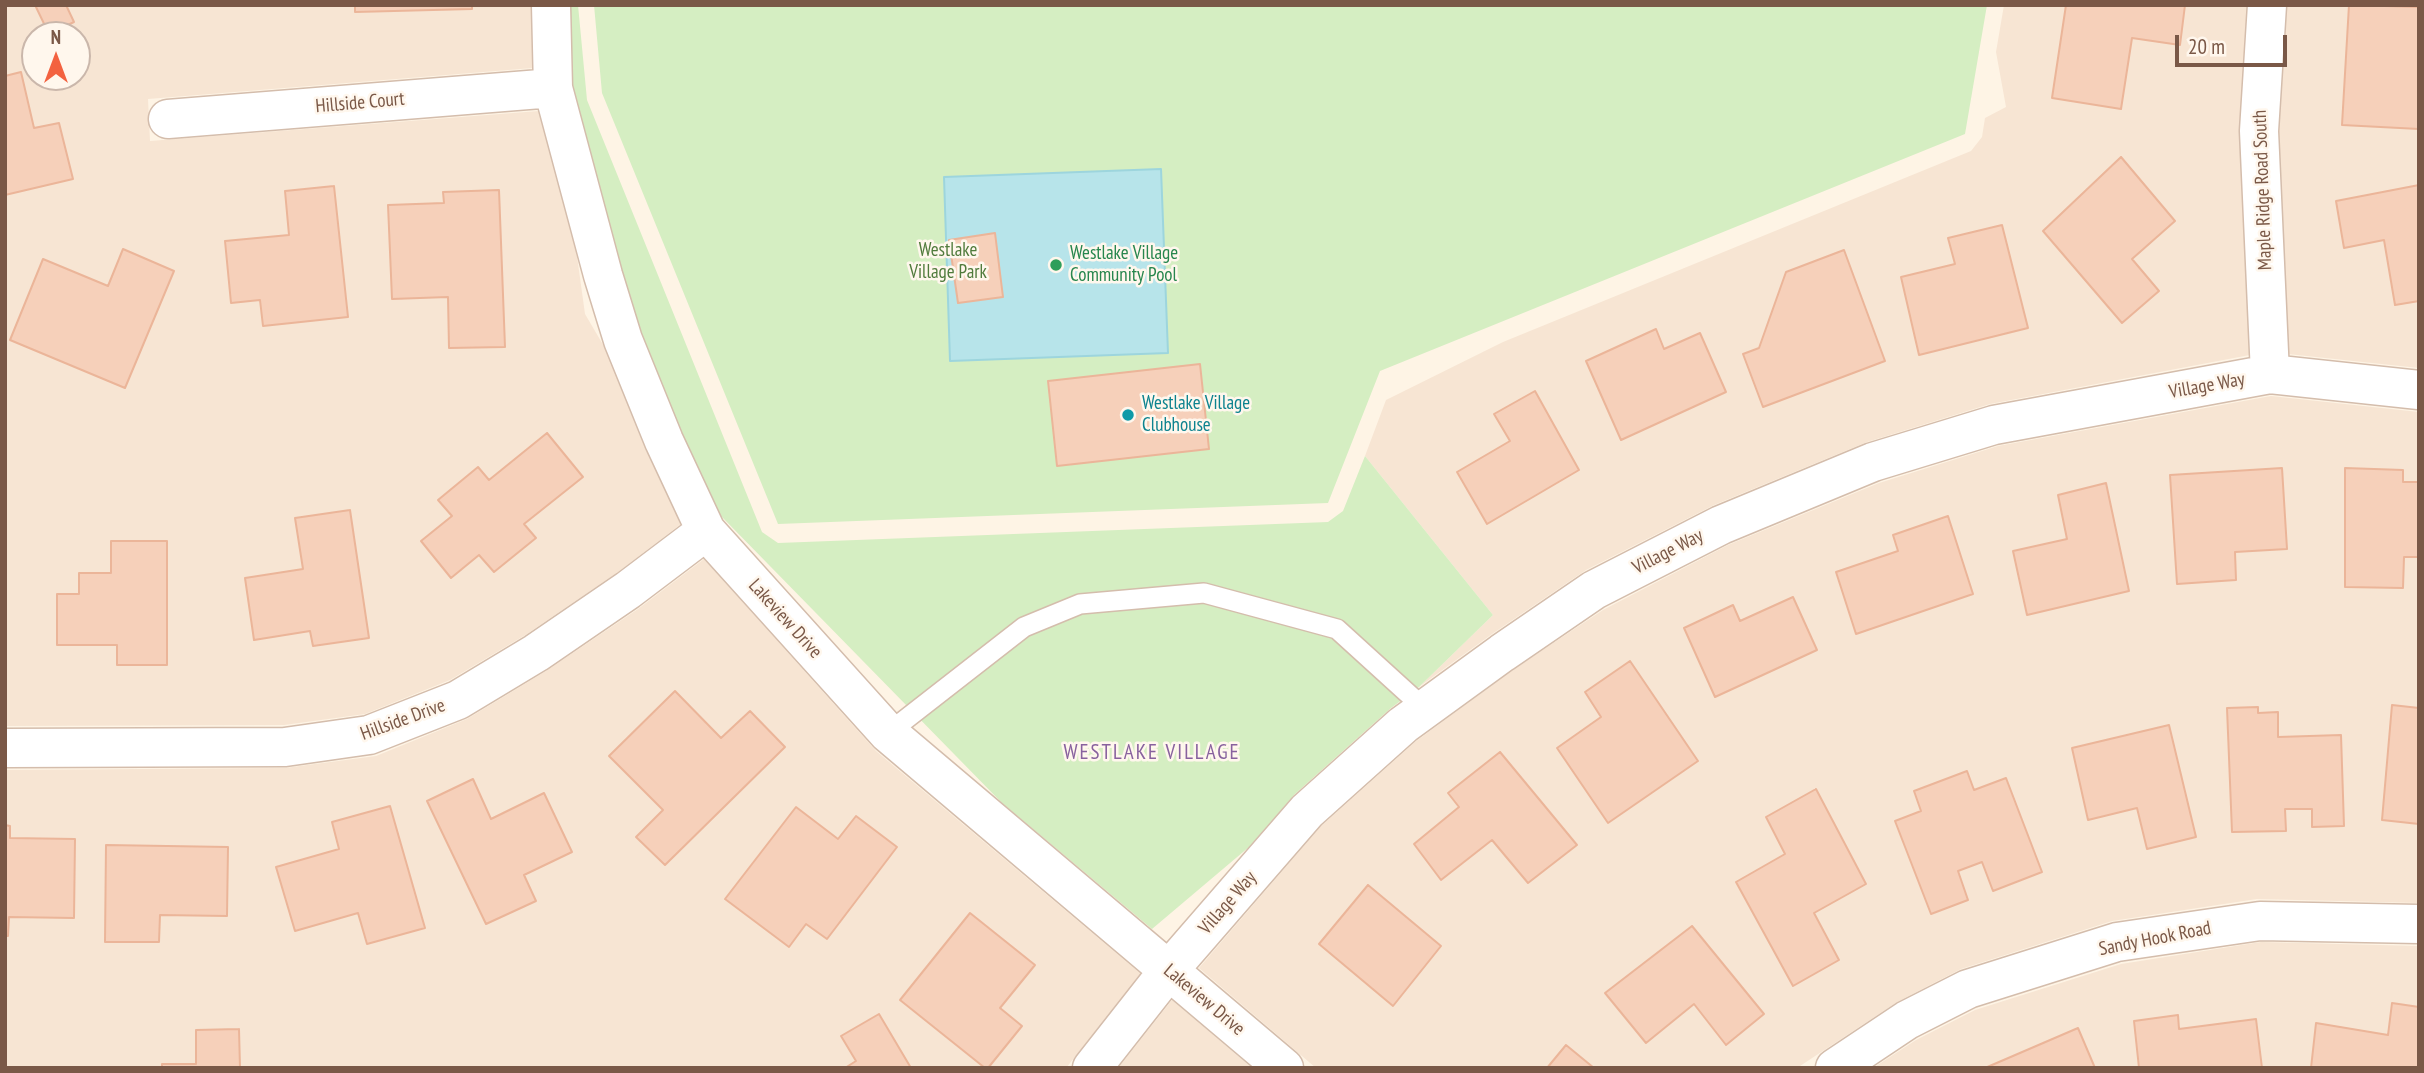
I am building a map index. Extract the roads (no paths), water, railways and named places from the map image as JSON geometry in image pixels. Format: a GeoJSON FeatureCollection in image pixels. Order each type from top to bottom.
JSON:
{"type":"FeatureCollection","features":[{"type":"Feature","properties":{"kind":"street","name":"Lakeview Drive"},"geometry":{"type":"LineString","coordinates":[[551,5],[553,88],[623,340],[664,441],[706,531],[887,733],[1284,1068]]}},
{"type":"Feature","properties":{"kind":"street","name":"Maple Ridge Road South"},"geometry":{"type":"LineString","coordinates":[[2267,5],[2259,131],[2270,374]]}},
{"type":"Feature","properties":{"kind":"street","name":"Hillside Court"},"geometry":{"type":"LineString","coordinates":[[168,119],[553,88]]}},
{"type":"Feature","properties":{"kind":"street","name":"Village Way"},"geometry":{"type":"LineString","coordinates":[[1092,1068],[1169,971],[1307,811],[1403,725],[1594,590],[1721,525],[1873,462],[1994,425],[2270,374],[2419,390]]}},
{"type":"Feature","properties":{"kind":"street","name":"Hillside Drive"},"geometry":{"type":"LineString","coordinates":[[5,748],[285,747],[369,735],[458,700],[628,590],[706,531]]}},
{"type":"Feature","properties":{"kind":"street","name":"Sandy Hook Road"},"geometry":{"type":"LineString","coordinates":[[1835,1068],[1907,1020],[1968,989],[2117,943],[2260,921],[2419,924]]}},
{"type":"Feature","properties":{"kind":"lane"},"geometry":{"type":"LineString","coordinates":[[887,733],[1024,627],[1080,604],[1204,593],[1337,629],[1425,709]]}},
{"type":"Feature","properties":{"kind":"water","name":"Westlake Village Community Pool"},"geometry":{"type":"Polygon","coordinates":[[[1161,169],[1168,353],[950,361],[944,177],[1161,169]]]}},
{"type":"Feature","properties":{"kind":"place","name":"Westlake Village Community Pool"},"geometry":{"type":"Point","coordinates":[1056,265]}},
{"type":"Feature","properties":{"kind":"place","name":"Westlake Village Clubhouse"},"geometry":{"type":"Point","coordinates":[1128,415]}},
{"type":"Feature","properties":{"kind":"district","name":"WESTLAKE VILLAGE"},"geometry":{"type":"Point","coordinates":[1152,753]}},
{"type":"Feature","properties":{"kind":"park label","name":"Westlake Village Park"},"geometry":{"type":"Point","coordinates":[948,262]}}]}
